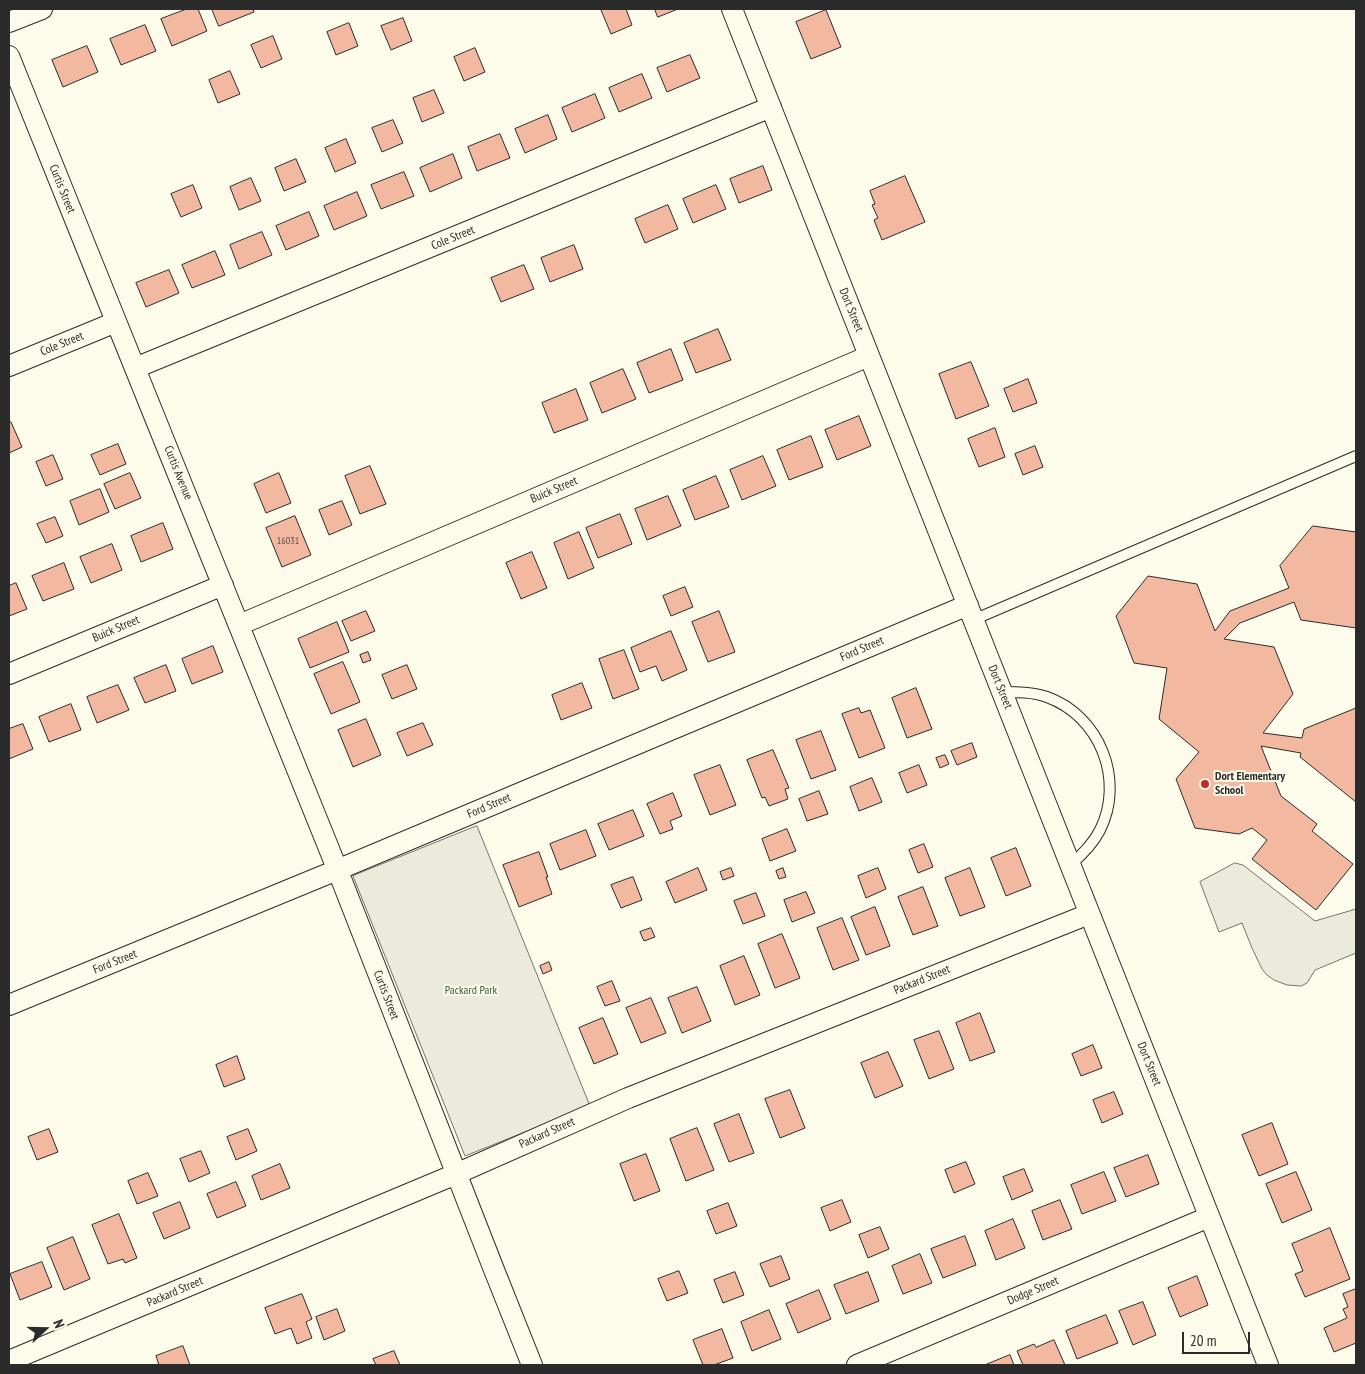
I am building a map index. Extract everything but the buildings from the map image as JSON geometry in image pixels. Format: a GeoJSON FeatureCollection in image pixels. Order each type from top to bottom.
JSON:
{"type":"FeatureCollection","features":[{"type":"Feature","properties":{"kind":"street"},"geometry":{"type":"LineString","coordinates":[[9,22],[42,9]]}},
{"type":"Feature","properties":{"kind":"street","name":"Dort Street"},"geometry":{"type":"LineString","coordinates":[[732,9],[1268,1365]]}},
{"type":"Feature","properties":{"kind":"street","name":"Curtis Street"},"geometry":{"type":"LineString","coordinates":[[9,56],[116,322]]}},
{"type":"Feature","properties":{"kind":"street","name":"Cole Street"},"geometry":{"type":"LineString","coordinates":[[135,368],[771,107]]}},
{"type":"Feature","properties":{"kind":"street","name":"Cole Street"},"geometry":{"type":"LineString","coordinates":[[9,366],[116,322]]}},
{"type":"Feature","properties":{"kind":"street","name":"Curtis Avenue"},"geometry":{"type":"LineString","coordinates":[[116,322],[239,625]]}},
{"type":"Feature","properties":{"kind":"street","name":"Buick Street"},"geometry":{"type":"LineString","coordinates":[[239,625],[869,356]]}},
{"type":"Feature","properties":{"kind":"street","name":"Buick Street"},"geometry":{"type":"LineString","coordinates":[[9,674],[223,585]]}},
{"type":"Feature","properties":{"kind":"street","name":"Ford Street"},"geometry":{"type":"LineString","coordinates":[[9,1005],[970,612]]}},
{"type":"Feature","properties":{"kind":"street","name":"Curtis Street"},"geometry":{"type":"LineString","coordinates":[[239,625],[532,1365]]}},
{"type":"Feature","properties":{"kind":"street","name":"Packard Street"},"geometry":{"type":"LineString","coordinates":[[9,1361],[456,1174],[628,1098],[1090,914]]}},
{"type":"Feature","properties":{"kind":"street","name":"Dodge Street"},"geometry":{"type":"LineString","coordinates":[[857,1365],[1209,1217]]}},
{"type":"Feature","properties":{"kind":"lane"},"geometry":{"type":"LineString","coordinates":[[970,612],[1356,456]]}},
{"type":"Feature","properties":{"kind":"lane"},"geometry":{"type":"LineString","coordinates":[[1002,692],[1025,692],[1048,697],[1068,708],[1085,722],[1099,741],[1107,763],[1110,786],[1108,809],[1100,830],[1087,850],[1070,865]]}},
{"type":"Feature","properties":{"kind":"green space","name":"Packard Park"},"geometry":{"type":"Polygon","coordinates":[[[477,826],[590,1106],[465,1156],[353,876],[477,826]]]}},
{"type":"Feature","properties":{"kind":"green space"},"geometry":{"type":"Polygon","coordinates":[[[1235,863],[1243,865],[1315,921],[1356,909],[1356,953],[1315,970],[1307,983],[1301,986],[1287,985],[1267,975],[1262,969],[1242,923],[1219,932],[1200,882],[1235,863]]]}},
{"type":"Feature","properties":{"kind":"place","name":"Dort Elementary School"},"geometry":{"type":"Point","coordinates":[1205,784]}}]}
